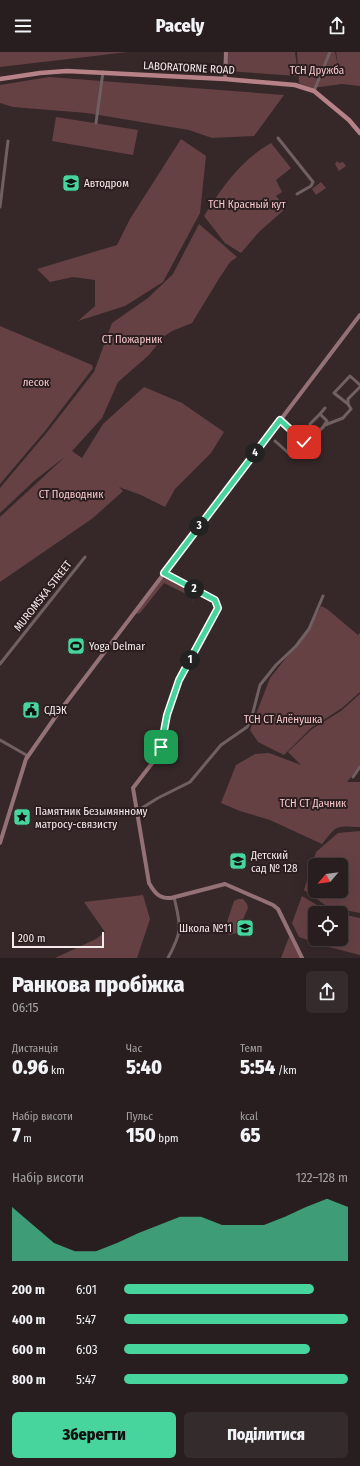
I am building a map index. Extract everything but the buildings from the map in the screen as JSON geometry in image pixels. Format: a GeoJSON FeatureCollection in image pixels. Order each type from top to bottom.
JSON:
{"type":"FeatureCollection","features":[{"type":"Feature","properties":{"kind":"main road"},"geometry":{"type":"LineString","coordinates":[[225,79],[226,52]]}},
{"type":"Feature","properties":{"kind":"main road","name":"LABORATORNE ROAD"},"geometry":{"type":"LineString","coordinates":[[0,79],[40,73],[67,71],[225,79],[295,85],[314,91],[349,120],[360,133]]}},
{"type":"Feature","properties":{"kind":"main road"},"geometry":{"type":"LineString","coordinates":[[0,843],[28,756],[56,716],[360,315]]}},
{"type":"Feature","properties":{"kind":"main road"},"geometry":{"type":"LineString","coordinates":[[164,573],[215,600],[218,608],[174,692],[161,747],[157,755],[133,788],[149,883],[161,897],[174,897],[225,884],[274,905],[278,909],[302,958]]}},
{"type":"Feature","properties":{"kind":"street"},"geometry":{"type":"LineString","coordinates":[[314,91],[330,52]]}},
{"type":"Feature","properties":{"kind":"street"},"geometry":{"type":"LineString","coordinates":[[96,123],[103,72]]}},
{"type":"Feature","properties":{"kind":"street"},"geometry":{"type":"LineString","coordinates":[[278,138],[313,182],[311,186],[297,194]]}},
{"type":"Feature","properties":{"kind":"street"},"geometry":{"type":"LineString","coordinates":[[0,207],[8,141]]}},
{"type":"Feature","properties":{"kind":"street"},"geometry":{"type":"LineString","coordinates":[[275,441],[293,457],[300,453],[304,442],[319,432],[326,425],[343,418],[351,409],[348,404],[334,393],[350,376],[360,386],[348,399],[348,404]]}},
{"type":"Feature","properties":{"kind":"street"},"geometry":{"type":"LineString","coordinates":[[310,424],[325,408]]}},
{"type":"Feature","properties":{"kind":"street"},"geometry":{"type":"LineString","coordinates":[[320,414],[327,421],[326,425]]}},
{"type":"Feature","properties":{"kind":"street"},"geometry":{"type":"LineString","coordinates":[[280,420],[304,442]]}},
{"type":"Feature","properties":{"kind":"street","name":"MUROMSKA STREET"},"geometry":{"type":"LineString","coordinates":[[0,664],[85,557]]}},
{"type":"Feature","properties":{"kind":"street"},"geometry":{"type":"LineString","coordinates":[[137,810],[190,782],[221,745],[247,727],[251,720],[260,685],[265,677],[296,646],[309,629],[323,596]]}},
{"type":"Feature","properties":{"kind":"street"},"geometry":{"type":"LineString","coordinates":[[0,740],[28,756]]}},
{"type":"Feature","properties":{"kind":"street"},"geometry":{"type":"LineString","coordinates":[[353,777],[360,767]]}},
{"type":"Feature","properties":{"kind":"street"},"geometry":{"type":"LineString","coordinates":[[168,958],[178,940],[180,923],[174,897]]}},
{"type":"Feature","properties":{"kind":"green space"},"geometry":{"type":"Polygon","coordinates":[[[0,52],[128,52],[0,67],[0,52]]]}},
{"type":"Feature","properties":{"kind":"green space"},"geometry":{"type":"Polygon","coordinates":[[[227,52],[295,52],[298,76],[226,71],[227,52]]]}},
{"type":"Feature","properties":{"kind":"green space","name":"ТСН Дружба"},"geometry":{"type":"Polygon","coordinates":[[[297,52],[335,52],[338,66],[336,52],[360,52],[360,86],[342,84],[312,88],[299,83],[297,52]]]}},
{"type":"Feature","properties":{"kind":"green space"},"geometry":{"type":"Polygon","coordinates":[[[49,77],[284,95],[254,136],[212,138],[189,130],[87,113],[13,107],[0,103],[0,85],[49,77]]]}},
{"type":"Feature","properties":{"kind":"green space"},"geometry":{"type":"Polygon","coordinates":[[[56,117],[138,130],[133,155],[52,141],[56,117]]]}},
{"type":"Feature","properties":{"kind":"green space"},"geometry":{"type":"Polygon","coordinates":[[[181,139],[206,156],[200,213],[163,282],[125,306],[78,321],[95,306],[95,280],[73,277],[50,282],[37,269],[117,245],[130,219],[181,139]]]}},
{"type":"Feature","properties":{"kind":"green space","name":"ТСН Красный кут"},"geometry":{"type":"Polygon","coordinates":[[[271,143],[291,168],[276,180],[282,192],[276,196],[286,208],[259,232],[241,253],[225,243],[204,216],[225,185],[241,166],[271,143]]]}},
{"type":"Feature","properties":{"kind":"green space"},"geometry":{"type":"Polygon","coordinates":[[[337,161],[339,163],[343,162],[346,166],[339,171],[335,164],[337,161]]]}},
{"type":"Feature","properties":{"kind":"green space"},"geometry":{"type":"Polygon","coordinates":[[[321,182],[326,188],[316,195],[312,189],[321,182]]]}},
{"type":"Feature","properties":{"kind":"green space"},"geometry":{"type":"Polygon","coordinates":[[[199,224],[237,257],[230,262],[192,323],[172,331],[163,337],[149,355],[118,382],[102,418],[72,451],[82,458],[103,424],[144,387],[182,403],[224,432],[211,453],[175,489],[165,507],[141,495],[119,487],[123,491],[93,518],[0,582],[0,517],[66,456],[35,480],[0,513],[0,488],[48,431],[94,372],[112,323],[148,298],[173,274],[199,224]]]}},
{"type":"Feature","properties":{"kind":"green space","name":"лесок"},"geometry":{"type":"Polygon","coordinates":[[[0,326],[92,365],[93,368],[45,431],[0,484],[0,326]]]}},
{"type":"Feature","properties":{"kind":"green space"},"geometry":{"type":"Polygon","coordinates":[[[299,425],[310,434],[305,439],[295,430],[299,425]]]}},
{"type":"Feature","properties":{"kind":"green space"},"geometry":{"type":"Polygon","coordinates":[[[167,578],[196,592],[196,595],[191,605],[194,598],[164,583],[140,613],[137,614],[136,612],[161,579],[167,578]]]}},
{"type":"Feature","properties":{"kind":"green space","name":"ТСН СТ Алёнушка"},"geometry":{"type":"Polygon","coordinates":[[[321,606],[327,609],[358,635],[360,633],[360,692],[342,708],[311,728],[284,755],[258,742],[250,730],[270,678],[309,629],[321,606]]]}},
{"type":"Feature","properties":{"kind":"green space","name":"ТСН СТ Дачник"},"geometry":{"type":"Polygon","coordinates":[[[360,694],[360,766],[347,782],[360,782],[360,827],[346,826],[338,828],[331,833],[322,844],[270,820],[240,811],[221,803],[236,765],[255,754],[269,753],[301,765],[288,752],[312,729],[341,711],[360,694]]]}},
{"type":"Feature","properties":{"kind":"green space"},"geometry":{"type":"Polygon","coordinates":[[[360,831],[360,913],[348,911],[348,906],[327,906],[315,898],[348,898],[348,858],[314,858],[316,852],[338,833],[360,831]]]}},
{"type":"Feature","properties":{"kind":"green space"},"geometry":{"type":"Polygon","coordinates":[[[308,877],[308,893],[304,890],[308,877]]]}},
{"type":"Feature","properties":{"kind":"green space"},"geometry":{"type":"Polygon","coordinates":[[[143,895],[150,919],[137,958],[55,958],[96,939],[105,932],[84,902],[143,895]]]}},
{"type":"Feature","properties":{"kind":"green space"},"geometry":{"type":"Polygon","coordinates":[[[302,896],[319,906],[308,906],[308,940],[299,937],[292,923],[302,896]]]}},
{"type":"Feature","properties":{"kind":"green space"},"geometry":{"type":"Polygon","coordinates":[[[243,899],[248,908],[237,933],[229,935],[225,928],[234,901],[243,899]]]}},
{"type":"Feature","properties":{"kind":"green space"},"geometry":{"type":"Polygon","coordinates":[[[348,915],[360,918],[360,955],[325,946],[348,946],[348,915]]]}},
{"type":"Feature","properties":{"kind":"green space"},"geometry":{"type":"Polygon","coordinates":[[[289,937],[300,958],[281,958],[289,937]]]}},
{"type":"Feature","properties":{"kind":"place","name":"Автодром"},"geometry":{"type":"Point","coordinates":[71,183]}},
{"type":"Feature","properties":{"kind":"place","name":"Yoga Delmar"},"geometry":{"type":"Point","coordinates":[76,646]}},
{"type":"Feature","properties":{"kind":"place","name":"СДЭК"},"geometry":{"type":"Point","coordinates":[31,710]}},
{"type":"Feature","properties":{"kind":"place","name":"Памятник Безымянному матросу-связисту"},"geometry":{"type":"Point","coordinates":[22,817]}},
{"type":"Feature","properties":{"kind":"place","name":"Детский сад № 128"},"geometry":{"type":"Point","coordinates":[238,861]}},
{"type":"Feature","properties":{"kind":"place","name":"Школа №11"},"geometry":{"type":"Point","coordinates":[245,928]}},
{"type":"Feature","properties":{"kind":"route"},"geometry":{"type":"LineString","coordinates":[[161,747],[167,715],[174,692],[218,608],[218,604],[215,600],[164,573],[280,420],[304,442]]}},
{"type":"Feature","properties":{"kind":"park label","name":"СТ Пожарник"},"geometry":{"type":"Point","coordinates":[132,339]}},
{"type":"Feature","properties":{"kind":"park label","name":"СТ Подводник"},"geometry":{"type":"Point","coordinates":[71,494]}}]}
